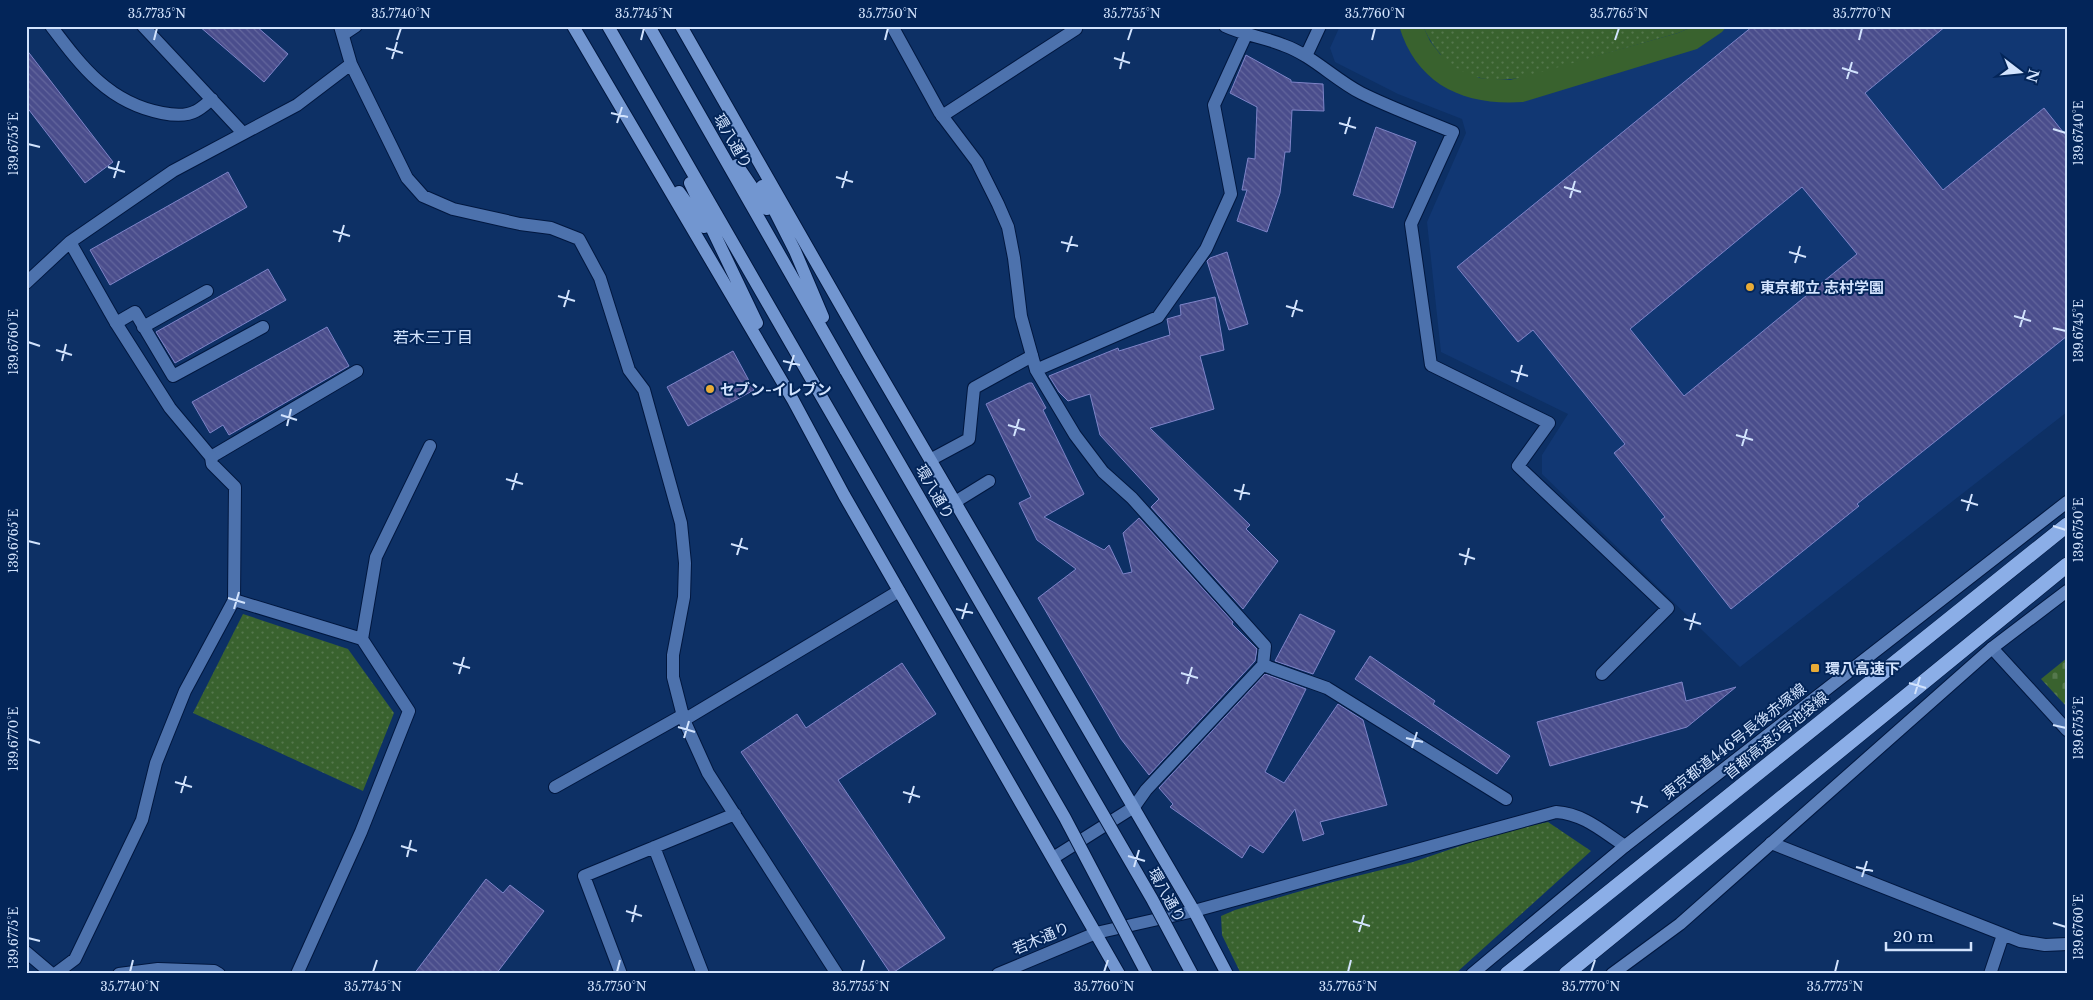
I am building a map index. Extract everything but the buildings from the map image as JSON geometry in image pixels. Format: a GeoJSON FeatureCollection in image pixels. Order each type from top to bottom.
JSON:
{"type":"FeatureCollection","features":[{"type":"Feature","properties":{"kind":"highway","name":"首都高速5号池袋線"},"geometry":{"type":"LineString","coordinates":[[1507,974],[2067,524]]}},
{"type":"Feature","properties":{"kind":"highway"},"geometry":{"type":"LineString","coordinates":[[1566,974],[2067,565]]}},
{"type":"Feature","properties":{"kind":"main road"},"geometry":{"type":"LineString","coordinates":[[573,26],[793,400],[899,592],[1119,974]]}},
{"type":"Feature","properties":{"kind":"main road"},"geometry":{"type":"LineString","coordinates":[[608,26],[1060,810],[1147,974]]}},
{"type":"Feature","properties":{"kind":"main road","name":"環八通り"},"geometry":{"type":"LineString","coordinates":[[649,26],[846,371],[1152,899],[1192,974]]}},
{"type":"Feature","properties":{"kind":"main road"},"geometry":{"type":"LineString","coordinates":[[681,26],[795,251],[846,371]]}},
{"type":"Feature","properties":{"kind":"main road"},"geometry":{"type":"LineString","coordinates":[[703,67],[930,460],[1134,807],[1194,911],[1227,974]]}},
{"type":"Feature","properties":{"kind":"main road"},"geometry":{"type":"LineString","coordinates":[[680,80],[795,251],[869,355]]}},
{"type":"Feature","properties":{"kind":"main road"},"geometry":{"type":"LineString","coordinates":[[647,94],[793,400]]}},
{"type":"Feature","properties":{"kind":"main road"},"geometry":{"type":"LineString","coordinates":[[623,110],[812,382]]}},
{"type":"Feature","properties":{"kind":"main road","name":"東京都道446号長後赤塚線"},"geometry":{"type":"LineString","coordinates":[[1472,974],[1625,846],[2067,502]]}},
{"type":"Feature","properties":{"kind":"main road"},"geometry":{"type":"LineString","coordinates":[[1612,974],[1680,924],[1992,648],[2067,590]]}},
{"type":"Feature","properties":{"kind":"street"},"geometry":{"type":"LineString","coordinates":[[51,26],[77,61],[107,90],[130,104],[173,115],[195,112],[212,99]]}},
{"type":"Feature","properties":{"kind":"street"},"geometry":{"type":"LineString","coordinates":[[143,26],[244,133]]}},
{"type":"Feature","properties":{"kind":"street"},"geometry":{"type":"LineString","coordinates":[[356,26],[342,30],[351,64],[407,178],[423,196],[452,209],[520,224],[551,228],[579,239],[600,278],[630,370],[644,390],[681,523],[685,563],[684,597],[673,655],[673,677],[684,718],[708,773],[837,974]]}},
{"type":"Feature","properties":{"kind":"street"},"geometry":{"type":"LineString","coordinates":[[892,26],[942,116],[977,162],[998,204],[1008,227],[1021,316],[1036,370],[1075,435],[1102,472],[1132,498],[1265,646],[1263,665],[1146,790],[1134,807],[1053,858]]}},
{"type":"Feature","properties":{"kind":"street"},"geometry":{"type":"LineString","coordinates":[[1225,26],[1246,35],[1284,45],[1306,56],[1361,93],[1453,132],[1411,224],[1432,364],[1549,423],[1518,466],[1668,608],[1602,674]]}},
{"type":"Feature","properties":{"kind":"street"},"geometry":{"type":"LineString","coordinates":[[1306,56],[1320,26]]}},
{"type":"Feature","properties":{"kind":"street"},"geometry":{"type":"LineString","coordinates":[[942,116],[1076,29]]}},
{"type":"Feature","properties":{"kind":"street"},"geometry":{"type":"LineString","coordinates":[[1036,370],[1158,317],[1206,248],[1231,194],[1214,105],[1246,35]]}},
{"type":"Feature","properties":{"kind":"street"},"geometry":{"type":"LineString","coordinates":[[26,283],[70,242],[173,171],[297,105],[351,64]]}},
{"type":"Feature","properties":{"kind":"street"},"geometry":{"type":"LineString","coordinates":[[26,952],[53,974],[75,958],[142,820],[156,763],[185,691],[234,600],[235,487],[212,464],[211,457],[170,408],[116,323],[70,242]]}},
{"type":"Feature","properties":{"kind":"street"},"geometry":{"type":"LineString","coordinates":[[143,328],[207,291]]}},
{"type":"Feature","properties":{"kind":"street"},"geometry":{"type":"LineString","coordinates":[[116,323],[134,312],[173,376],[263,327]]}},
{"type":"Feature","properties":{"kind":"street"},"geometry":{"type":"LineString","coordinates":[[930,460],[969,439],[974,388],[1032,356]]}},
{"type":"Feature","properties":{"kind":"street"},"geometry":{"type":"LineString","coordinates":[[211,457],[357,371]]}},
{"type":"Feature","properties":{"kind":"street"},"geometry":{"type":"LineString","coordinates":[[362,639],[376,558],[430,446]]}},
{"type":"Feature","properties":{"kind":"street"},"geometry":{"type":"LineString","coordinates":[[955,502],[989,481]]}},
{"type":"Feature","properties":{"kind":"street"},"geometry":{"type":"LineString","coordinates":[[555,787],[684,718],[899,592]]}},
{"type":"Feature","properties":{"kind":"street"},"geometry":{"type":"LineString","coordinates":[[234,600],[362,639],[409,711],[361,832],[297,974]]}},
{"type":"Feature","properties":{"kind":"street"},"geometry":{"type":"LineString","coordinates":[[1992,648],[2067,730]]}},
{"type":"Feature","properties":{"kind":"street"},"geometry":{"type":"LineString","coordinates":[[1263,665],[1327,688],[1506,800]]}},
{"type":"Feature","properties":{"kind":"street","name":"若木通り"},"geometry":{"type":"LineString","coordinates":[[998,974],[1096,933],[1194,911],[1556,812],[1571,813],[1585,819],[1625,846]]}},
{"type":"Feature","properties":{"kind":"street"},"geometry":{"type":"LineString","coordinates":[[621,974],[584,876],[735,814]]}},
{"type":"Feature","properties":{"kind":"street"},"geometry":{"type":"LineString","coordinates":[[1771,843],[2003,936],[2045,945],[2067,944]]}},
{"type":"Feature","properties":{"kind":"street"},"geometry":{"type":"LineString","coordinates":[[654,847],[703,974]]}},
{"type":"Feature","properties":{"kind":"street"},"geometry":{"type":"LineString","coordinates":[[1990,974],[2003,936]]}},
{"type":"Feature","properties":{"kind":"street"},"geometry":{"type":"LineString","coordinates":[[119,974],[158,968],[214,971],[219,974]]}},
{"type":"Feature","properties":{"kind":"shaded area","name":"東京都立 志村学園"},"geometry":{"type":"Polygon","coordinates":[[[1340,26],[2067,26],[2067,412],[1740,667],[1542,474],[1542,455],[1568,414],[1441,352],[1427,222],[1466,133],[1462,119],[1398,94],[1335,62],[1330,48],[1340,26]]]}},
{"type":"Feature","properties":{"kind":"green space"},"geometry":{"type":"Polygon","coordinates":[[[1399,26],[1423,26],[1430,41],[1440,54],[1479,78],[1510,80],[1678,33],[1694,26],[1727,26],[1722,32],[1697,49],[1523,102],[1501,102],[1481,100],[1463,95],[1446,88],[1431,77],[1418,63],[1407,46],[1399,26]]]}},
{"type":"Feature","properties":{"kind":"green space"},"geometry":{"type":"Polygon","coordinates":[[[1423,26],[1694,26],[1678,33],[1524,77],[1491,79],[1463,72],[1451,64],[1440,54],[1423,26]]]}},
{"type":"Feature","properties":{"kind":"green space"},"geometry":{"type":"Polygon","coordinates":[[[243,614],[348,649],[394,713],[363,791],[193,713],[243,614]]]}},
{"type":"Feature","properties":{"kind":"green space"},"geometry":{"type":"Polygon","coordinates":[[[2067,658],[2067,707],[2041,679],[2067,658]]]}},
{"type":"Feature","properties":{"kind":"green space"},"geometry":{"type":"Polygon","coordinates":[[[1548,822],[1591,851],[1455,974],[1241,974],[1222,935],[1221,916],[1235,910],[1325,884],[1413,862],[1498,833],[1548,822]]]}},
{"type":"Feature","properties":{"kind":"place","name":"東京都立 志村学園"},"geometry":{"type":"Point","coordinates":[1750,287]}},
{"type":"Feature","properties":{"kind":"place","name":"セブン-イレブン"},"geometry":{"type":"Point","coordinates":[710,389]}},
{"type":"Feature","properties":{"kind":"place","name":"環八高速下"},"geometry":{"type":"Point","coordinates":[1815,668]}},
{"type":"Feature","properties":{"kind":"district","name":"若木三丁目"},"geometry":{"type":"Point","coordinates":[433,337]}}]}
